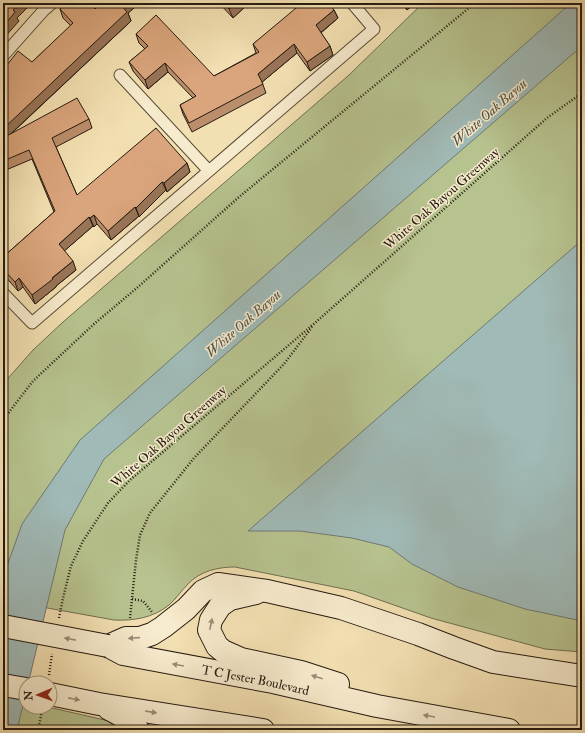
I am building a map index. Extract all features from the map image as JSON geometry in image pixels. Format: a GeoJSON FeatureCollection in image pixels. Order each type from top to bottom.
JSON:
{"type":"FeatureCollection","features":[{"type":"Feature","properties":{"kind":"main road"},"geometry":{"type":"LineString","coordinates":[[108,646],[126,638],[140,638],[152,634],[186,609],[203,591],[218,584],[267,591],[341,608],[418,634],[493,662],[582,676]]}},
{"type":"Feature","properties":{"kind":"main road"},"geometry":{"type":"LineString","coordinates":[[267,591],[230,599],[220,606],[211,620],[209,630],[217,646],[223,651],[241,659],[301,672],[342,685],[378,706]]}},
{"type":"Feature","properties":{"kind":"main road","name":"T C Jester Boulevard"},"geometry":{"type":"LineString","coordinates":[[3,626],[108,646],[123,654],[273,682],[378,706],[509,730]]}},
{"type":"Feature","properties":{"kind":"main road"},"geometry":{"type":"LineString","coordinates":[[3,684],[18,687]]}},
{"type":"Feature","properties":{"kind":"main road"},"geometry":{"type":"LineString","coordinates":[[58,688],[99,704],[120,715],[135,725],[138,730]]}},
{"type":"Feature","properties":{"kind":"main road"},"geometry":{"type":"LineString","coordinates":[[99,704],[264,730]]}},
{"type":"Feature","properties":{"kind":"lane"},"geometry":{"type":"LineString","coordinates":[[3,56],[52,3]]}},
{"type":"Feature","properties":{"kind":"lane"},"geometry":{"type":"LineString","coordinates":[[3,293],[32,323],[374,29],[352,3]]}},
{"type":"Feature","properties":{"kind":"lane"},"geometry":{"type":"LineString","coordinates":[[120,75],[209,171]]}},
{"type":"Feature","properties":{"kind":"path"},"geometry":{"type":"LineString","coordinates":[[3,420],[33,381],[94,324],[239,197],[475,3]]}},
{"type":"Feature","properties":{"kind":"path","name":"White Oak Bayou Greenway"},"geometry":{"type":"LineString","coordinates":[[58,621],[62,598],[71,566],[83,541],[108,503],[130,480],[316,322],[547,118],[582,93]]}},
{"type":"Feature","properties":{"kind":"path","name":"White Oak Bayou Greenway"},"geometry":{"type":"LineString","coordinates":[[130,622],[136,560],[140,536],[150,512],[194,458],[284,364],[316,322]]}},
{"type":"Feature","properties":{"kind":"path"},"geometry":{"type":"LineString","coordinates":[[132,599],[143,601],[156,617]]}},
{"type":"Feature","properties":{"kind":"path"},"geometry":{"type":"LineString","coordinates":[[50,675],[53,652]]}},
{"type":"Feature","properties":{"kind":"path"},"geometry":{"type":"LineString","coordinates":[[38,730],[41,715]]}},
{"type":"Feature","properties":{"kind":"green space"},"geometry":{"type":"Polygon","coordinates":[[[423,3],[582,3],[582,652],[545,649],[431,618],[354,591],[235,567],[216,569],[198,576],[188,584],[172,603],[150,616],[136,619],[114,620],[3,600],[3,384],[33,350],[63,322],[349,75],[423,3]]]}},
{"type":"Feature","properties":{"kind":"green space"},"geometry":{"type":"Polygon","coordinates":[[[3,699],[18,702],[18,715],[58,715],[58,709],[109,721],[116,724],[123,730],[3,730],[3,699]]]}},
{"type":"Feature","properties":{"kind":"water","name":"White Oak Bayou"},"geometry":{"type":"Polygon","coordinates":[[[571,3],[582,3],[582,46],[104,459],[65,530],[30,675],[18,675],[18,715],[21,715],[17,730],[3,730],[3,583],[6,569],[22,524],[80,440],[571,3]]]}},
{"type":"Feature","properties":{"kind":"water"},"geometry":{"type":"Polygon","coordinates":[[[582,240],[582,621],[525,609],[458,587],[412,564],[389,547],[352,538],[300,531],[248,531],[582,240]]]}},
{"type":"Feature","properties":{"kind":"building"},"geometry":{"type":"Polygon","coordinates":[[[3,3],[20,3],[13,10],[15,12],[3,27],[3,3]]]}},
{"type":"Feature","properties":{"kind":"building"},"geometry":{"type":"Polygon","coordinates":[[[67,3],[90,3],[95,9],[101,3],[126,3],[122,6],[127,12],[3,129],[3,70],[18,51],[32,62],[73,23],[60,9],[67,3]]]}},
{"type":"Feature","properties":{"kind":"building"},"geometry":{"type":"Polygon","coordinates":[[[224,3],[236,3],[229,9],[224,3]]]}},
{"type":"Feature","properties":{"kind":"building"},"geometry":{"type":"Polygon","coordinates":[[[302,3],[305,6],[309,3],[329,3],[334,10],[316,25],[330,46],[307,62],[294,44],[258,74],[263,84],[189,123],[180,105],[196,96],[165,63],[145,80],[129,62],[148,46],[136,34],[156,15],[214,76],[259,52],[253,44],[302,3]]]}},
{"type":"Feature","properties":{"kind":"building"},"geometry":{"type":"Polygon","coordinates":[[[77,98],[89,119],[52,138],[77,195],[156,128],[187,163],[164,183],[162,182],[136,208],[135,207],[108,231],[94,215],[90,218],[89,217],[59,244],[73,261],[32,295],[19,278],[15,282],[3,269],[3,257],[55,211],[29,150],[3,161],[3,138],[77,98]]]}}]}
